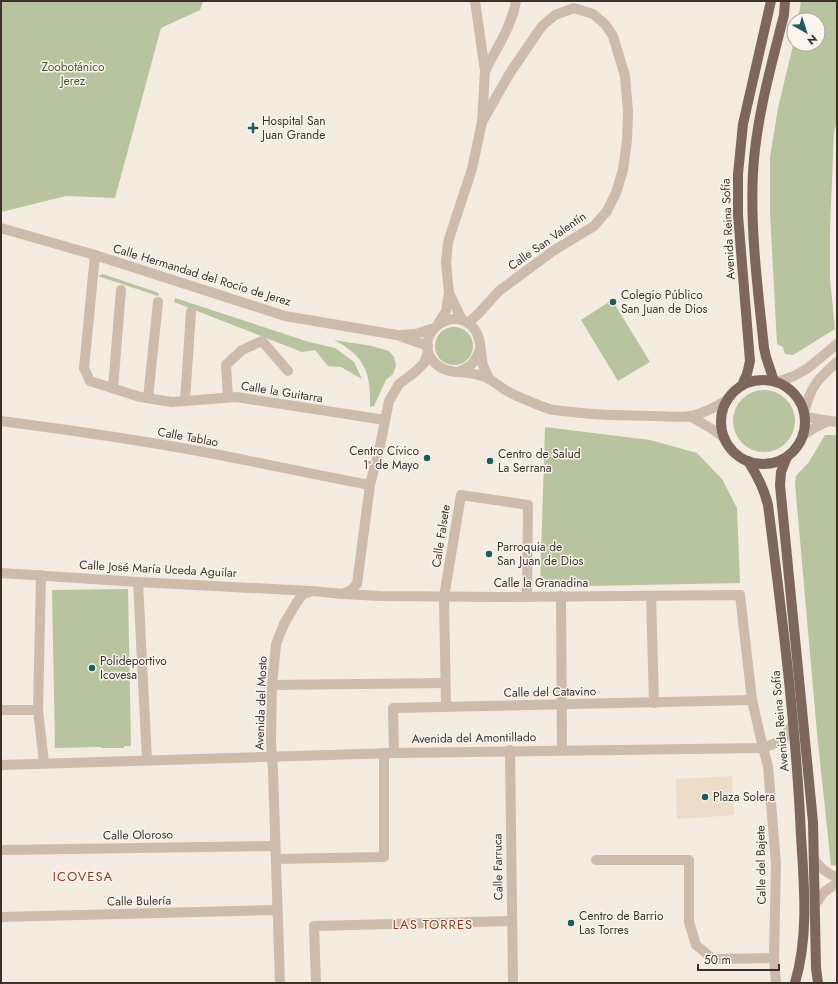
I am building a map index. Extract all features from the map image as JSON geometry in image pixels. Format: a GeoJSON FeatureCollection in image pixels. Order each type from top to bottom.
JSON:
{"type":"FeatureCollection","features":[{"type":"Feature","properties":{"kind":"main road","name":"Avenida Reina Sofía"},"geometry":{"type":"LineString","coordinates":[[742,385],[747,374],[750,361],[738,215],[738,174],[743,124],[772,1]]}},
{"type":"Feature","properties":{"kind":"main road"},"geometry":{"type":"LineString","coordinates":[[785,1],[784,14],[758,127],[753,172],[755,258],[766,357],[775,382],[784,385],[795,394],[802,406],[804,415]]}},
{"type":"Feature","properties":{"kind":"main road","name":"Avenida Reina Sofía"},"geometry":{"type":"LineString","coordinates":[[775,382],[770,380],[755,380],[742,385],[730,394],[724,406],[721,419],[722,432],[727,445],[736,455],[748,461],[761,464],[774,462],[787,457],[796,448],[803,435],[805,420],[804,415]]}},
{"type":"Feature","properties":{"kind":"main road","name":"Avenida Reina Sofía"},"geometry":{"type":"LineString","coordinates":[[787,457],[782,472],[780,485],[813,822],[816,968],[818,983]]}},
{"type":"Feature","properties":{"kind":"main road","name":"Avenida Reina Sofía"},"geometry":{"type":"LineString","coordinates":[[748,461],[765,490],[768,505],[786,650],[793,724],[799,794],[804,892],[802,946],[795,983]]}},
{"type":"Feature","properties":{"kind":"street"},"geometry":{"type":"LineString","coordinates":[[313,591],[343,594],[351,590],[357,584],[370,485],[389,401],[399,384],[424,363],[431,331],[446,311],[449,293],[446,263],[448,242],[472,169],[482,122],[485,71],[476,1]]}},
{"type":"Feature","properties":{"kind":"street"},"geometry":{"type":"LineString","coordinates":[[485,71],[515,10],[516,1]]}},
{"type":"Feature","properties":{"kind":"street","name":"Calle San Valentín"},"geometry":{"type":"LineString","coordinates":[[465,322],[479,313],[500,291],[553,251],[594,226],[607,210],[616,193],[623,170],[627,140],[625,76],[613,36],[605,24],[593,14],[574,8],[555,15],[542,26],[510,73],[482,122]]}},
{"type":"Feature","properties":{"kind":"street","name":"Calle Hermandad del Rocío de Jerez"},"geometry":{"type":"LineString","coordinates":[[1,228],[95,255],[285,316],[397,335],[416,334],[450,319],[465,322]]}},
{"type":"Feature","properties":{"kind":"street","name":"Calle la Guitarra"},"geometry":{"type":"LineString","coordinates":[[95,255],[84,368],[90,381],[140,397],[172,402],[236,397],[385,420]]}},
{"type":"Feature","properties":{"kind":"street"},"geometry":{"type":"LineString","coordinates":[[113,388],[121,290]]}},
{"type":"Feature","properties":{"kind":"street"},"geometry":{"type":"LineString","coordinates":[[449,293],[465,322],[475,330],[480,339],[483,366],[489,378]]}},
{"type":"Feature","properties":{"kind":"street"},"geometry":{"type":"LineString","coordinates":[[148,398],[158,302]]}},
{"type":"Feature","properties":{"kind":"street"},"geometry":{"type":"LineString","coordinates":[[185,401],[191,312]]}},
{"type":"Feature","properties":{"kind":"street","name":"Calle Hermandad del Rocío de Jerez"},"geometry":{"type":"LineString","coordinates":[[397,335],[428,349]]}},
{"type":"Feature","properties":{"kind":"street"},"geometry":{"type":"LineString","coordinates":[[228,397],[226,365],[242,350],[262,341],[288,371]]}},
{"type":"Feature","properties":{"kind":"street"},"geometry":{"type":"LineString","coordinates":[[775,382],[794,376],[808,368],[837,344]]}},
{"type":"Feature","properties":{"kind":"street"},"geometry":{"type":"LineString","coordinates":[[428,349],[432,361],[440,368],[450,372],[460,371],[489,378],[507,391],[551,410],[595,415],[690,416],[714,408],[727,400]]}},
{"type":"Feature","properties":{"kind":"street"},"geometry":{"type":"LineString","coordinates":[[460,371],[469,367],[473,363],[480,349]]}},
{"type":"Feature","properties":{"kind":"street"},"geometry":{"type":"LineString","coordinates":[[833,422],[804,415],[809,394],[816,381],[837,362]]}},
{"type":"Feature","properties":{"kind":"street"},"geometry":{"type":"LineString","coordinates":[[415,372],[440,368]]}},
{"type":"Feature","properties":{"kind":"street"},"geometry":{"type":"LineString","coordinates":[[690,416],[725,438]]}},
{"type":"Feature","properties":{"kind":"street","name":"Calle Tablao"},"geometry":{"type":"LineString","coordinates":[[1,421],[208,453],[297,472],[370,485]]}},
{"type":"Feature","properties":{"kind":"street"},"geometry":{"type":"LineString","coordinates":[[803,435],[816,427],[833,422]]}},
{"type":"Feature","properties":{"kind":"street","name":"Calle Falsete"},"geometry":{"type":"LineString","coordinates":[[444,596],[461,495],[528,504],[527,597]]}},
{"type":"Feature","properties":{"kind":"street","name":"Calle José María Uceda Aguilar"},"geometry":{"type":"LineString","coordinates":[[1,573],[313,591]]}},
{"type":"Feature","properties":{"kind":"street"},"geometry":{"type":"LineString","coordinates":[[41,575],[38,710],[44,763]]}},
{"type":"Feature","properties":{"kind":"street"},"geometry":{"type":"LineString","coordinates":[[138,582],[147,760]]}},
{"type":"Feature","properties":{"kind":"street","name":"Avenida del Mosto"},"geometry":{"type":"LineString","coordinates":[[280,983],[273,757],[271,742],[272,685],[276,644],[284,624],[303,594],[313,591]]}},
{"type":"Feature","properties":{"kind":"street","name":"Calle la Granadina"},"geometry":{"type":"LineString","coordinates":[[343,594],[380,596],[527,597],[740,595]]}},
{"type":"Feature","properties":{"kind":"street","name":"Calle del Bajete"},"geometry":{"type":"LineString","coordinates":[[740,595],[752,700],[768,766],[776,864],[774,958],[776,983]]}},
{"type":"Feature","properties":{"kind":"street"},"geometry":{"type":"LineString","coordinates":[[444,596],[444,683],[446,706]]}},
{"type":"Feature","properties":{"kind":"street"},"geometry":{"type":"LineString","coordinates":[[561,596],[562,750]]}},
{"type":"Feature","properties":{"kind":"street"},"geometry":{"type":"LineString","coordinates":[[651,596],[654,703]]}},
{"type":"Feature","properties":{"kind":"street"},"geometry":{"type":"LineString","coordinates":[[272,685],[444,683]]}},
{"type":"Feature","properties":{"kind":"street","name":"Calle del Catavino"},"geometry":{"type":"LineString","coordinates":[[389,753],[393,708],[752,700]]}},
{"type":"Feature","properties":{"kind":"street"},"geometry":{"type":"LineString","coordinates":[[1,710],[38,710]]}},
{"type":"Feature","properties":{"kind":"street","name":"Avenida del Amontillado"},"geometry":{"type":"LineString","coordinates":[[1,765],[510,750],[763,748],[783,740],[793,724]]}},
{"type":"Feature","properties":{"kind":"street","name":"Calle Farruca"},"geometry":{"type":"LineString","coordinates":[[510,750],[513,983]]}},
{"type":"Feature","properties":{"kind":"street"},"geometry":{"type":"LineString","coordinates":[[276,859],[384,857],[389,753]]}},
{"type":"Feature","properties":{"kind":"street","name":"Calle Oloroso"},"geometry":{"type":"LineString","coordinates":[[1,850],[276,846]]}},
{"type":"Feature","properties":{"kind":"street"},"geometry":{"type":"LineString","coordinates":[[596,860],[689,860],[689,922],[696,945],[713,959],[774,958]]}},
{"type":"Feature","properties":{"kind":"street"},"geometry":{"type":"LineString","coordinates":[[814,860],[822,869],[837,878]]}},
{"type":"Feature","properties":{"kind":"street"},"geometry":{"type":"LineString","coordinates":[[815,905],[824,892],[837,883]]}},
{"type":"Feature","properties":{"kind":"street","name":"Calle Bulería"},"geometry":{"type":"LineString","coordinates":[[1,917],[277,910]]}},
{"type":"Feature","properties":{"kind":"street"},"geometry":{"type":"LineString","coordinates":[[316,983],[314,926],[512,921]]}},
{"type":"Feature","properties":{"kind":"green space","name":"Zoobotánico Jerez"},"geometry":{"type":"Polygon","coordinates":[[[1,1],[203,1],[200,10],[161,28],[115,198],[66,196],[1,212],[1,1]]]}},
{"type":"Feature","properties":{"kind":"green space"},"geometry":{"type":"Polygon","coordinates":[[[801,1],[837,1],[837,119],[834,133],[830,226],[830,279],[835,329],[793,355],[785,354],[783,347],[777,344],[770,213],[770,157],[778,108],[791,52],[826,52],[826,12],[799,12],[801,1]]]}},
{"type":"Feature","properties":{"kind":"green space"},"geometry":{"type":"Polygon","coordinates":[[[103,274],[159,293],[158,296],[98,276],[103,274]]]}},
{"type":"Feature","properties":{"kind":"green space"},"geometry":{"type":"Polygon","coordinates":[[[175,298],[309,342],[335,348],[354,362],[362,379],[341,367],[328,366],[315,350],[302,352],[174,302],[175,298]]]}},
{"type":"Feature","properties":{"kind":"green space"},"geometry":{"type":"Polygon","coordinates":[[[612,300],[650,362],[618,381],[581,320],[612,300]]]}},
{"type":"Feature","properties":{"kind":"green space"},"geometry":{"type":"Polygon","coordinates":[[[450,327],[458,327],[468,332],[472,339],[472,353],[468,360],[458,365],[450,365],[440,360],[438,357],[435,350],[435,342],[440,332],[443,330],[450,327]]]}},
{"type":"Feature","properties":{"kind":"green space"},"geometry":{"type":"Polygon","coordinates":[[[334,340],[372,346],[389,351],[394,357],[396,366],[393,374],[386,380],[374,406],[370,407],[369,384],[364,367],[353,352],[334,340]]]}},
{"type":"Feature","properties":{"kind":"green space"},"geometry":{"type":"Polygon","coordinates":[[[764,390],[781,395],[786,399],[790,404],[795,421],[790,438],[786,443],[781,447],[764,452],[747,447],[742,443],[738,438],[733,421],[738,404],[742,399],[747,395],[764,390]]]}},
{"type":"Feature","properties":{"kind":"green space"},"geometry":{"type":"Polygon","coordinates":[[[545,427],[650,440],[697,453],[722,479],[737,508],[740,583],[540,587],[545,427]]]}},
{"type":"Feature","properties":{"kind":"green space"},"geometry":{"type":"Polygon","coordinates":[[[825,435],[837,435],[837,866],[831,865],[817,733],[795,483],[796,476],[809,462],[825,435]]]}},
{"type":"Feature","properties":{"kind":"green space","name":"Polideportivo Icovesa"},"geometry":{"type":"Polygon","coordinates":[[[128,589],[131,746],[124,746],[124,748],[55,748],[52,590],[128,589]]]}},
{"type":"Feature","properties":{"kind":"shaded area","name":"Plaza Solera"},"geometry":{"type":"Polygon","coordinates":[[[732,776],[734,815],[677,819],[676,779],[732,776]]]}},
{"type":"Feature","properties":{"kind":"place","name":"Hospital San Juan Grande"},"geometry":{"type":"Point","coordinates":[253,128]}},
{"type":"Feature","properties":{"kind":"place","name":"Colegio Público San Juan de Dios"},"geometry":{"type":"Point","coordinates":[613,302]}},
{"type":"Feature","properties":{"kind":"place","name":"Centro Cívico 1º de Mayo"},"geometry":{"type":"Point","coordinates":[427,458]}},
{"type":"Feature","properties":{"kind":"place","name":"Centro de Salud La Serrana"},"geometry":{"type":"Point","coordinates":[490,461]}},
{"type":"Feature","properties":{"kind":"place","name":"Parroquia de San Juan de Dios"},"geometry":{"type":"Point","coordinates":[489,554]}},
{"type":"Feature","properties":{"kind":"place","name":"Polideportivo Icovesa"},"geometry":{"type":"Point","coordinates":[92,668]}},
{"type":"Feature","properties":{"kind":"place","name":"Plaza Solera"},"geometry":{"type":"Point","coordinates":[705,797]}},
{"type":"Feature","properties":{"kind":"place","name":"Centro de Barrio Las Torres"},"geometry":{"type":"Point","coordinates":[571,923]}},
{"type":"Feature","properties":{"kind":"district","name":"ICOVESA"},"geometry":{"type":"Point","coordinates":[83,876]}},
{"type":"Feature","properties":{"kind":"district","name":"LAS TORRES"},"geometry":{"type":"Point","coordinates":[433,924]}}]}
